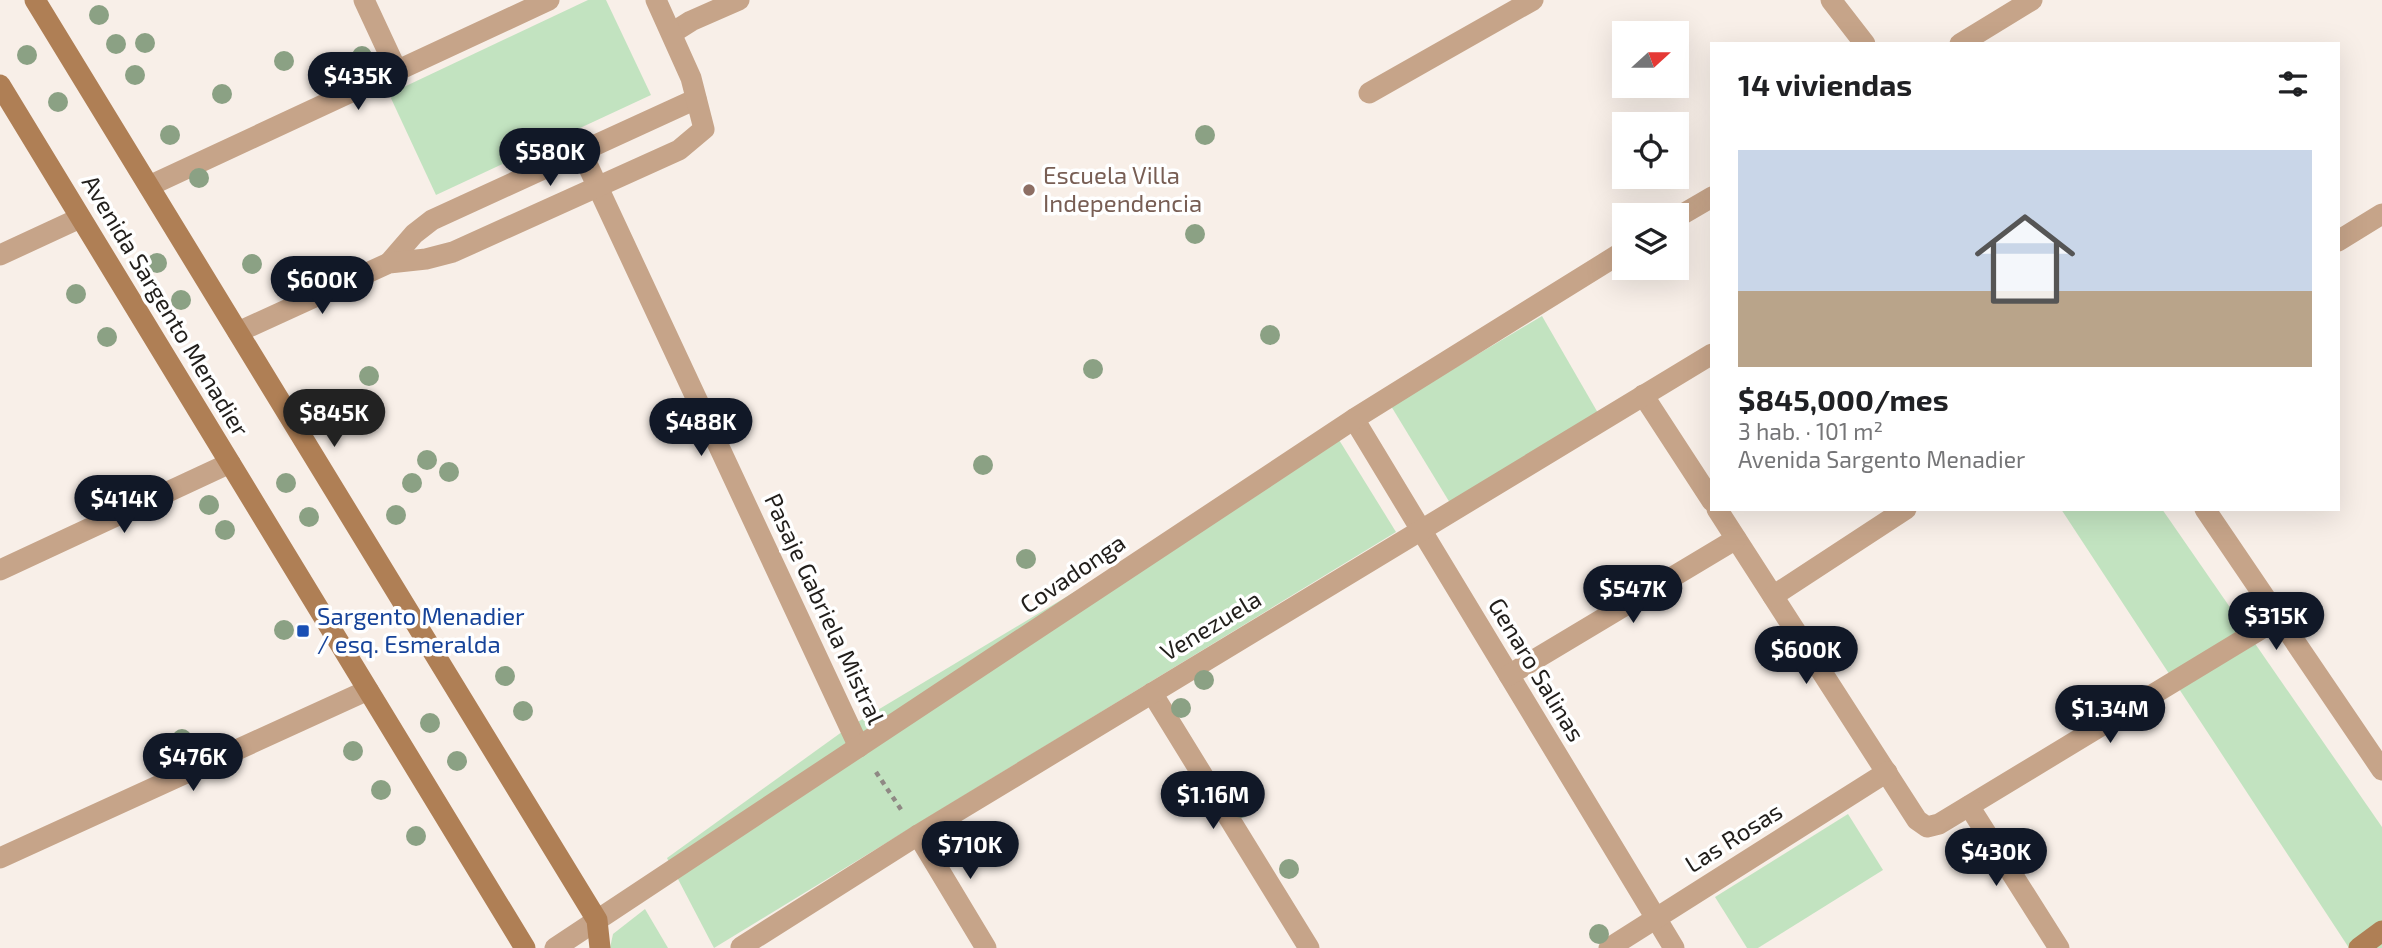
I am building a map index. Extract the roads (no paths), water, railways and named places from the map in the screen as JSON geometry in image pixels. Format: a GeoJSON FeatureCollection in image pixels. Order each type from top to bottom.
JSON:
{"type":"FeatureCollection","features":[{"type":"Feature","properties":{"kind":"main road","name":"Avenida Sargento Menadier"},"geometry":{"type":"LineString","coordinates":[[35,0],[597,920],[600,948]]}},
{"type":"Feature","properties":{"kind":"main road","name":"Avenida Sargento Menadier"},"geometry":{"type":"LineString","coordinates":[[0,85],[525,948]]}},
{"type":"Feature","properties":{"kind":"main road"},"geometry":{"type":"LineString","coordinates":[[2358,948],[2382,931]]}},
{"type":"Feature","properties":{"kind":"street"},"geometry":{"type":"LineString","coordinates":[[364,0],[397,71]]}},
{"type":"Feature","properties":{"kind":"street"},"geometry":{"type":"LineString","coordinates":[[149,186],[549,0]]}},
{"type":"Feature","properties":{"kind":"street"},"geometry":{"type":"LineString","coordinates":[[238,332],[389,263],[426,259],[453,252],[679,150],[704,129],[691,78],[656,0]]}},
{"type":"Feature","properties":{"kind":"street"},"geometry":{"type":"LineString","coordinates":[[672,33],[691,21],[739,0]]}},
{"type":"Feature","properties":{"kind":"street"},"geometry":{"type":"LineString","coordinates":[[1369,93],[1533,0]]}},
{"type":"Feature","properties":{"kind":"street"},"geometry":{"type":"LineString","coordinates":[[1831,0],[1863,42]]}},
{"type":"Feature","properties":{"kind":"street"},"geometry":{"type":"LineString","coordinates":[[1962,42],[2032,0]]}},
{"type":"Feature","properties":{"kind":"street"},"geometry":{"type":"LineString","coordinates":[[389,263],[414,233],[432,220],[696,99]]}},
{"type":"Feature","properties":{"kind":"street","name":"Pasaje Gabriela Mistral"},"geometry":{"type":"LineString","coordinates":[[581,151],[859,747]]}},
{"type":"Feature","properties":{"kind":"street"},"geometry":{"type":"LineString","coordinates":[[1689,210],[1710,198]]}},
{"type":"Feature","properties":{"kind":"street"},"geometry":{"type":"LineString","coordinates":[[2340,240],[2382,214]]}},
{"type":"Feature","properties":{"kind":"street"},"geometry":{"type":"LineString","coordinates":[[0,255],[80,218]]}},
{"type":"Feature","properties":{"kind":"street","name":"Covadonga"},"geometry":{"type":"LineString","coordinates":[[555,948],[1354,419],[1612,258]]}},
{"type":"Feature","properties":{"kind":"street","name":"Venezuela"},"geometry":{"type":"LineString","coordinates":[[741,947],[918,835],[1710,355]]}},
{"type":"Feature","properties":{"kind":"street"},"geometry":{"type":"LineString","coordinates":[[1643,396],[1710,498]]}},
{"type":"Feature","properties":{"kind":"street","name":"Genaro Salinas"},"geometry":{"type":"LineString","coordinates":[[1354,419],[1674,948]]}},
{"type":"Feature","properties":{"kind":"street"},"geometry":{"type":"LineString","coordinates":[[0,570],[230,463]]}},
{"type":"Feature","properties":{"kind":"street"},"geometry":{"type":"LineString","coordinates":[[1718,511],[1917,820],[1927,827],[1939,824],[2279,618]]}},
{"type":"Feature","properties":{"kind":"street"},"geometry":{"type":"LineString","coordinates":[[1773,596],[1903,511]]}},
{"type":"Feature","properties":{"kind":"street"},"geometry":{"type":"LineString","coordinates":[[2206,511],[2382,770]]}},
{"type":"Feature","properties":{"kind":"street"},"geometry":{"type":"LineString","coordinates":[[1509,675],[1736,539]]}},
{"type":"Feature","properties":{"kind":"street"},"geometry":{"type":"LineString","coordinates":[[0,858],[368,690]]}},
{"type":"Feature","properties":{"kind":"street"},"geometry":{"type":"LineString","coordinates":[[1152,693],[1309,948]]}},
{"type":"Feature","properties":{"kind":"street","name":"Las Rosas"},"geometry":{"type":"LineString","coordinates":[[1609,948],[1886,772]]}},
{"type":"Feature","properties":{"kind":"street"},"geometry":{"type":"LineString","coordinates":[[1969,806],[2059,948]]}},
{"type":"Feature","properties":{"kind":"street"},"geometry":{"type":"LineString","coordinates":[[918,835],[986,948]]}},
{"type":"Feature","properties":{"kind":"place","name":"Escuela Villa Independencia"},"geometry":{"type":"Point","coordinates":[1029,190]}},
{"type":"Feature","properties":{"kind":"place","name":"Sargento Menadier / esq. Esmeralda"},"geometry":{"type":"Point","coordinates":[303,631]}}]}
